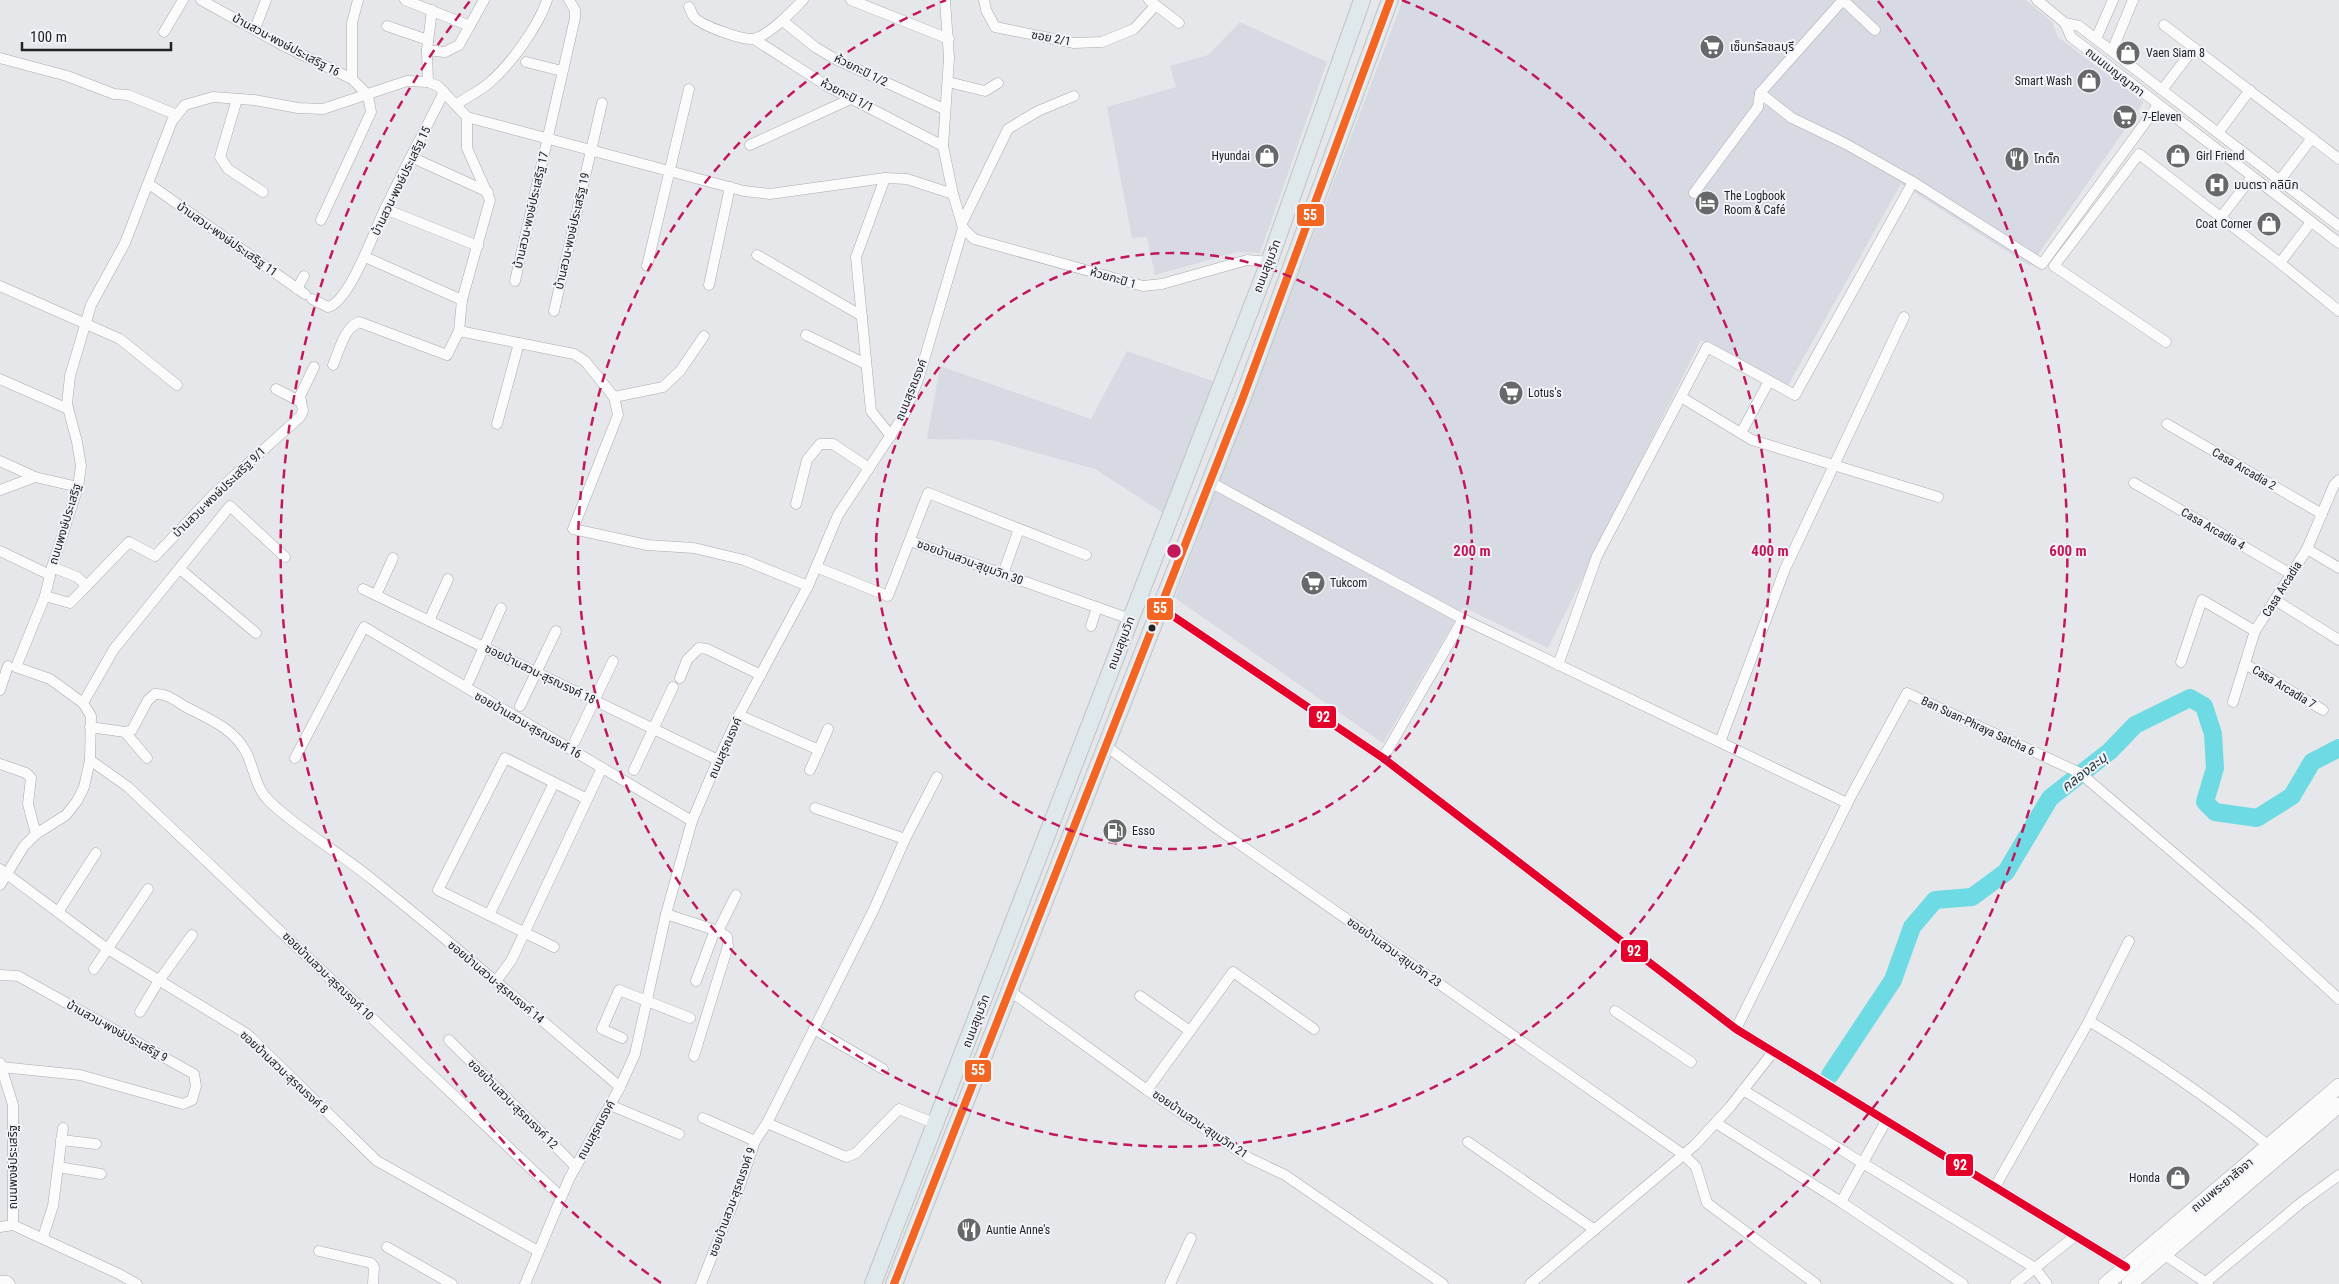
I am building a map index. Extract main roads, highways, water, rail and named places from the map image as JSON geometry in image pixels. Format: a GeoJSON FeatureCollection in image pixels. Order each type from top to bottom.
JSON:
{"type":"FeatureCollection","features":[{"type":"Feature","properties":{"kind":"main road","name":"ถนนสุขุมวิท"},"geometry":{"type":"LineString","coordinates":[[873,1284],[1269,262],[1362,0]]}},
{"type":"Feature","properties":{"kind":"main road","name":"ถนนสุขุมวิท"},"geometry":{"type":"LineString","coordinates":[[894,1284],[1210,482],[1390,0]]}},
{"type":"Feature","properties":{"kind":"main road"},"geometry":{"type":"LineString","coordinates":[[1082,746],[1104,750]]}},
{"type":"Feature","properties":{"kind":"main road","name":"ถนนพระยาสัจจา"},"geometry":{"type":"LineString","coordinates":[[2106,1284],[2126,1267],[2158,1249],[2321,1111],[2339,1086]]}},
{"type":"Feature","properties":{"kind":"main road","name":"ถนนพระยาสัจจา"},"geometry":{"type":"LineString","coordinates":[[2129,1284],[2158,1249],[2269,1146],[2321,1111],[2339,1105]]}},
{"type":"Feature","properties":{"kind":"waterway","name":"คลองละมุ"},"geometry":{"type":"LineString","coordinates":[[1830,1075],[1893,980],[1912,927],[1935,900],[1972,897],[2006,872],[2050,798],[2110,751],[2135,725],[2190,698],[2204,706],[2213,734],[2215,768],[2205,802],[2215,812],[2257,818],[2292,796],[2312,762],[2339,748]]}},
{"type":"Feature","properties":{"kind":"place","name":"เซ็นทรัลชลบุรี"},"geometry":{"type":"Point","coordinates":[1712,47]}},
{"type":"Feature","properties":{"kind":"place","name":"Vaen Siam 8"},"geometry":{"type":"Point","coordinates":[2128,53]}},
{"type":"Feature","properties":{"kind":"place","name":"Smart Wash"},"geometry":{"type":"Point","coordinates":[2089,81]}},
{"type":"Feature","properties":{"kind":"place","name":"7-Eleven"},"geometry":{"type":"Point","coordinates":[2125,117]}},
{"type":"Feature","properties":{"kind":"place","name":"Hyundai"},"geometry":{"type":"Point","coordinates":[1267,156]}},
{"type":"Feature","properties":{"kind":"place","name":"Girl Friend"},"geometry":{"type":"Point","coordinates":[2178,156]}},
{"type":"Feature","properties":{"kind":"place","name":"โกตั๊ก"},"geometry":{"type":"Point","coordinates":[2017,159]}},
{"type":"Feature","properties":{"kind":"place","name":"มนตรา คลินิก"},"geometry":{"type":"Point","coordinates":[2217,185]}},
{"type":"Feature","properties":{"kind":"place","name":"The Logbook Room & Café"},"geometry":{"type":"Point","coordinates":[1707,203]}},
{"type":"Feature","properties":{"kind":"place","name":"Coat Corner"},"geometry":{"type":"Point","coordinates":[2269,224]}},
{"type":"Feature","properties":{"kind":"place","name":"Lotus's"},"geometry":{"type":"Point","coordinates":[1511,393]}},
{"type":"Feature","properties":{"kind":"place","name":"Tukcom"},"geometry":{"type":"Point","coordinates":[1313,583]}},
{"type":"Feature","properties":{"kind":"place","name":"Esso"},"geometry":{"type":"Point","coordinates":[1115,831]}},
{"type":"Feature","properties":{"kind":"place","name":"Honda"},"geometry":{"type":"Point","coordinates":[2178,1178]}},
{"type":"Feature","properties":{"kind":"place","name":"Auntie Anne's"},"geometry":{"type":"Point","coordinates":[969,1230]}}]}
